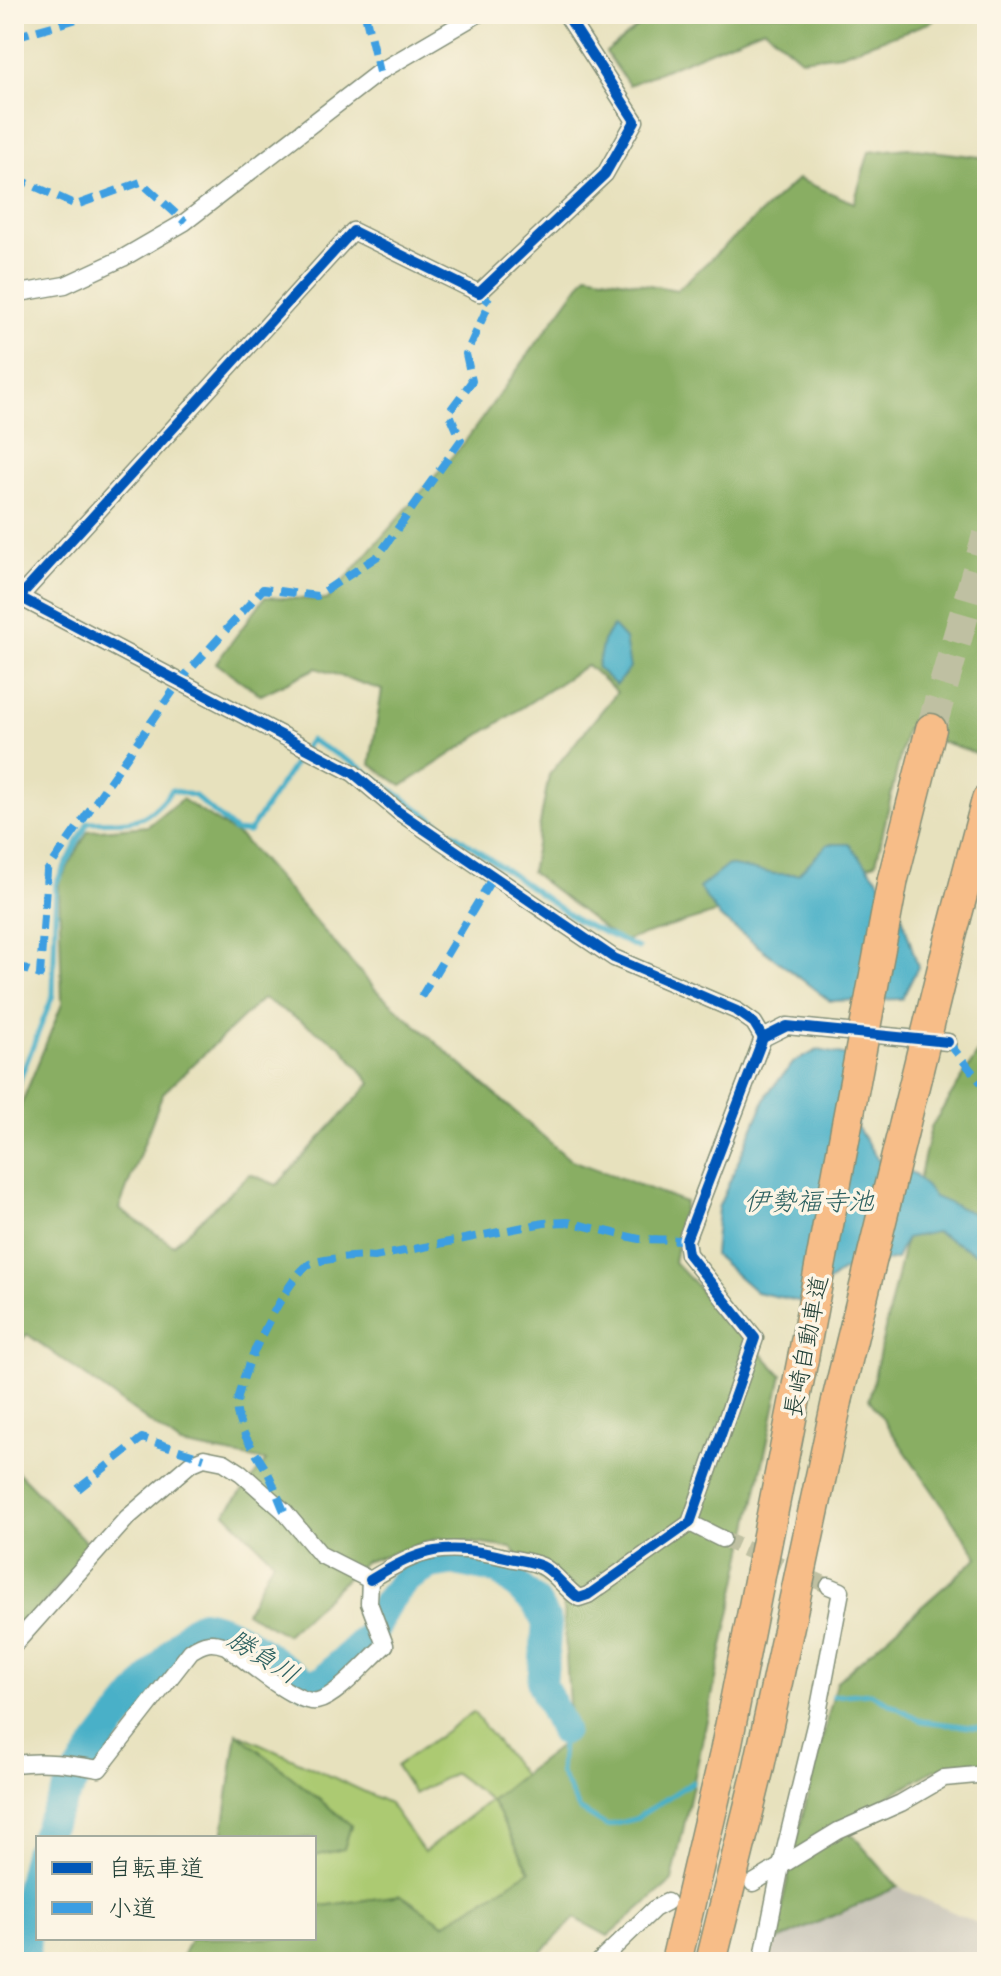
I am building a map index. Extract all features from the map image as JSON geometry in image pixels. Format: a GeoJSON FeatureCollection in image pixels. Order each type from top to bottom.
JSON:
{"type":"FeatureCollection","features":[{"type":"Feature","properties":{"kind":"highway","name":"長崎自動車道"},"geometry":{"type":"LineString","coordinates":[[676,1962],[725,1753],[893,879],[931,729]]}},
{"type":"Feature","properties":{"kind":"highway","name":"長崎自動車道"},"geometry":{"type":"LineString","coordinates":[[711,1962],[758,1771],[837,1401],[987,800]]}},
{"type":"Feature","properties":{"kind":"street"},"geometry":{"type":"LineString","coordinates":[[14,294],[65,285],[123,258],[185,222],[379,72],[478,14]]}},
{"type":"Feature","properties":{"kind":"street"},"geometry":{"type":"LineString","coordinates":[[566,14],[635,121],[605,174],[479,293],[353,231],[15,598],[353,773],[399,812],[614,958],[737,1011],[754,1023],[763,1038]]}},
{"type":"Feature","properties":{"kind":"street"},"geometry":{"type":"LineString","coordinates":[[370,1580],[406,1558],[436,1549],[470,1549],[544,1566],[563,1587],[579,1598],[588,1595],[690,1523],[755,1338],[688,1254],[686,1240],[763,1038],[787,1026],[948,1042]]}},
{"type":"Feature","properties":{"kind":"street"},"geometry":{"type":"LineString","coordinates":[[14,1645],[127,1518],[190,1464],[204,1458],[224,1462],[241,1473],[284,1511],[321,1555],[370,1580]]}},
{"type":"Feature","properties":{"kind":"street"},"geometry":{"type":"LineString","coordinates":[[690,1523],[722,1539]]}},
{"type":"Feature","properties":{"kind":"street"},"geometry":{"type":"LineString","coordinates":[[14,1764],[35,1761],[69,1763],[99,1769],[191,1651],[202,1643],[214,1642],[226,1646],[287,1692],[305,1701],[319,1701],[385,1645],[369,1603],[370,1580]]}},
{"type":"Feature","properties":{"kind":"street"},"geometry":{"type":"LineString","coordinates":[[762,1962],[781,1866],[818,1713],[841,1591],[829,1586]]}},
{"type":"Feature","properties":{"kind":"street"},"geometry":{"type":"LineString","coordinates":[[753,1883],[838,1831],[901,1803],[944,1778],[987,1774]]}},
{"type":"Feature","properties":{"kind":"street"},"geometry":{"type":"LineString","coordinates":[[599,1962],[654,1909],[667,1902]]}},
{"type":"Feature","properties":{"kind":"shaded area"},"geometry":{"type":"Polygon","coordinates":[[[898,1887],[987,1925],[987,1962],[771,1962],[774,1942],[898,1887]]]}},
{"type":"Feature","properties":{"kind":"green space"},"geometry":{"type":"Polygon","coordinates":[[[654,14],[939,14],[932,22],[841,54],[801,59],[764,28],[629,85],[606,52],[654,14]]]}},
{"type":"Feature","properties":{"kind":"green space"},"geometry":{"type":"Polygon","coordinates":[[[908,148],[987,158],[987,757],[906,729],[876,863],[621,942],[531,872],[549,775],[617,692],[587,665],[402,786],[370,764],[382,690],[316,668],[261,695],[216,663],[265,597],[327,600],[464,443],[587,274],[677,290],[798,179],[854,203],[869,152],[908,148]]]}},
{"type":"Feature","properties":{"kind":"green space"},"geometry":{"type":"Polygon","coordinates":[[[182,799],[242,838],[376,990],[569,1159],[685,1202],[674,1262],[782,1375],[672,1881],[608,1936],[575,1918],[532,1962],[179,1962],[190,1940],[316,1940],[316,1907],[401,1895],[444,1924],[530,1871],[491,1800],[571,1737],[563,1603],[511,1548],[439,1538],[364,1562],[286,1635],[246,1612],[273,1560],[225,1513],[266,1461],[181,1445],[27,1334],[14,1350],[14,1122],[62,1004],[59,883],[88,831],[148,826],[182,799]],[[263,998],[163,1093],[119,1209],[173,1245],[250,1174],[277,1185],[371,1083],[341,1046],[263,998]]]}},
{"type":"Feature","properties":{"kind":"green space"},"geometry":{"type":"Polygon","coordinates":[[[987,1039],[987,1764],[934,1770],[842,1823],[898,1887],[774,1942],[837,1681],[978,1557],[869,1399],[931,1127],[987,1039]]]}},
{"type":"Feature","properties":{"kind":"green space"},"geometry":{"type":"Polygon","coordinates":[[[14,1468],[92,1548],[14,1638],[14,1468]]]}},
{"type":"Feature","properties":{"kind":"green space"},"geometry":{"type":"Polygon","coordinates":[[[473,1712],[523,1775],[491,1800],[531,1871],[444,1924],[401,1895],[316,1907],[316,1855],[344,1848],[351,1825],[237,1733],[389,1803],[424,1852],[490,1800],[454,1773],[414,1794],[396,1766],[473,1712]]]}},
{"type":"Feature","properties":{"kind":"green space"},"geometry":{"type":"Polygon","coordinates":[[[237,1733],[351,1825],[344,1849],[316,1856],[316,1836],[222,1836],[237,1733]]]}},
{"type":"Feature","properties":{"kind":"water"},"geometry":{"type":"Polygon","coordinates":[[[613,626],[625,639],[630,668],[616,685],[597,668],[603,641],[613,626]]]}},
{"type":"Feature","properties":{"kind":"water"},"geometry":{"type":"Polygon","coordinates":[[[828,844],[849,844],[898,903],[918,967],[902,999],[830,1001],[720,917],[699,888],[728,865],[775,874],[798,874],[828,844]]]}},
{"type":"Feature","properties":{"kind":"water","name":"伊勢福寺池"},"geometry":{"type":"Polygon","coordinates":[[[818,1050],[848,1056],[857,1127],[878,1160],[915,1174],[934,1197],[987,1219],[987,1247],[977,1254],[936,1232],[906,1238],[896,1259],[843,1271],[802,1302],[756,1292],[714,1255],[718,1208],[768,1093],[794,1062],[818,1050]]]}},
{"type":"Feature","properties":{"kind":"waterway"},"geometry":{"type":"LineString","coordinates":[[14,1094],[53,995],[56,884],[88,822],[136,820],[152,811],[172,790],[195,796],[235,831],[249,832],[310,740],[358,766],[578,921],[638,948]]}},
{"type":"Feature","properties":{"kind":"waterway","name":"勝負川"},"geometry":{"type":"LineString","coordinates":[[45,1836],[72,1782],[90,1756],[189,1633],[202,1624],[217,1627],[244,1640],[308,1684],[323,1681],[372,1633],[387,1602],[407,1578],[430,1565],[456,1561],[500,1570],[536,1603],[547,1623],[542,1684],[563,1730]]}},
{"type":"Feature","properties":{"kind":"waterway"},"geometry":{"type":"LineString","coordinates":[[833,1696],[870,1693],[922,1721],[987,1729]]}},
{"type":"Feature","properties":{"kind":"waterway"},"geometry":{"type":"LineString","coordinates":[[563,1730],[560,1772],[579,1809],[607,1826],[635,1819],[692,1782]]}},
{"type":"Feature","properties":{"kind":"waterway","name":"勝負川"},"geometry":{"type":"LineString","coordinates":[[25,1962],[27,1901],[36,1862]]}},
{"type":"Feature","properties":{"kind":"tunnel"},"geometry":{"type":"LineString","coordinates":[[931,729],[987,535]]}},
{"type":"Feature","properties":{"kind":"tunnel"},"geometry":{"type":"LineString","coordinates":[[722,1539],[829,1586]]}},
{"type":"Feature","properties":{"kind":"marked path"},"geometry":{"type":"LineString","coordinates":[[14,37],[95,14]]}},
{"type":"Feature","properties":{"kind":"marked path"},"geometry":{"type":"LineString","coordinates":[[365,14],[379,72]]}},
{"type":"Feature","properties":{"kind":"marked path"},"geometry":{"type":"LineString","coordinates":[[14,177],[76,205],[141,182],[185,222]]}},
{"type":"Feature","properties":{"kind":"marked path"},"geometry":{"type":"LineString","coordinates":[[14,965],[40,975],[47,871],[180,681],[263,589],[317,596],[378,556],[461,440],[449,412],[472,381],[466,354],[490,302],[479,293]]}},
{"type":"Feature","properties":{"kind":"marked path"},"geometry":{"type":"LineString","coordinates":[[421,997],[493,877]]}},
{"type":"Feature","properties":{"kind":"marked path"},"geometry":{"type":"LineString","coordinates":[[948,1042],[987,1090]]}},
{"type":"Feature","properties":{"kind":"marked path"},"geometry":{"type":"LineString","coordinates":[[284,1511],[270,1477],[242,1430],[237,1412],[238,1399],[262,1334],[287,1290],[308,1265],[340,1258],[374,1257],[544,1223],[568,1222],[639,1239],[686,1240]]}},
{"type":"Feature","properties":{"kind":"marked path"},"geometry":{"type":"LineString","coordinates":[[78,1489],[142,1438],[204,1458]]}},
{"type":"Feature","properties":{"kind":"cycle path"},"geometry":{"type":"LineString","coordinates":[[14,603],[353,231],[479,293],[605,174],[635,121],[566,14]]}},
{"type":"Feature","properties":{"kind":"cycle path"},"geometry":{"type":"LineString","coordinates":[[14,594],[353,773],[399,812],[614,958],[737,1011],[754,1023],[763,1038]]}},
{"type":"Feature","properties":{"kind":"cycle path"},"geometry":{"type":"LineString","coordinates":[[370,1580],[420,1555],[450,1549],[466,1550],[542,1566],[579,1598],[588,1595],[690,1523],[755,1338],[688,1254],[686,1240],[763,1038],[787,1026],[948,1042]]}}]}
